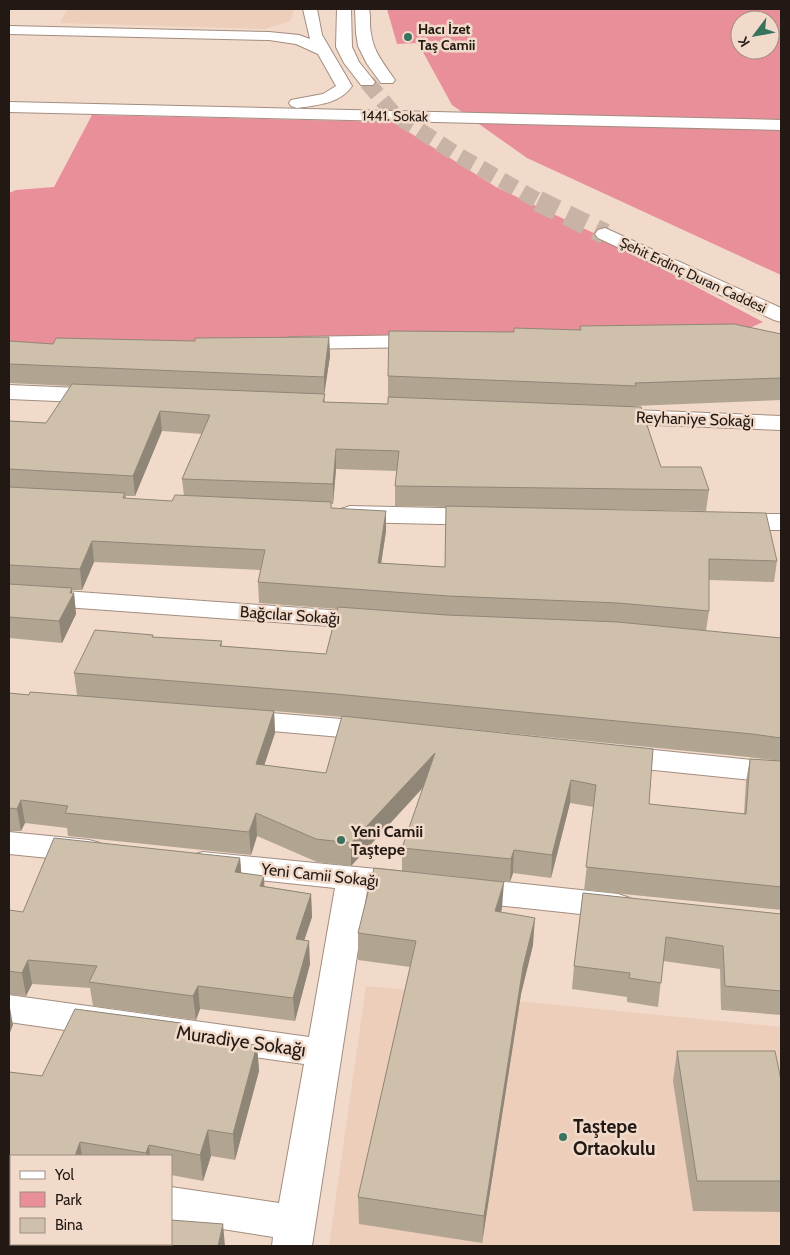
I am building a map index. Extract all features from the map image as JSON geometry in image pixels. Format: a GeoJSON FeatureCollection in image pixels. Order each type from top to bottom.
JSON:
{"type":"FeatureCollection","features":[{"type":"Feature","properties":{"kind":"street"},"geometry":{"type":"LineString","coordinates":[[344,9],[344,47],[352,63],[367,82]]}},
{"type":"Feature","properties":{"kind":"street"},"geometry":{"type":"LineString","coordinates":[[362,9],[363,33],[367,49],[372,61],[387,80]]}},
{"type":"Feature","properties":{"kind":"street"},"geometry":{"type":"LineString","coordinates":[[259,36],[295,31],[307,26],[311,14]]}},
{"type":"Feature","properties":{"kind":"street"},"geometry":{"type":"LineString","coordinates":[[297,103],[327,98],[339,92],[344,86],[322,50],[311,14]]}},
{"type":"Feature","properties":{"kind":"street"},"geometry":{"type":"LineString","coordinates":[[9,30],[259,36],[299,40],[322,50]]}},
{"type":"Feature","properties":{"kind":"street","name":"1441. Sokak"},"geometry":{"type":"LineString","coordinates":[[9,96],[781,114]]}},
{"type":"Feature","properties":{"kind":"street","name":"1441. Sokak"},"geometry":{"type":"LineString","coordinates":[[9,107],[781,125]]}},
{"type":"Feature","properties":{"kind":"street","name":"Şehit Erdinç Duran Caddesi"},"geometry":{"type":"LineString","coordinates":[[623,226],[781,300]]}},
{"type":"Feature","properties":{"kind":"street","name":"Şehit Erdinç Duran Caddesi"},"geometry":{"type":"LineString","coordinates":[[605,234],[781,316]]}},
{"type":"Feature","properties":{"kind":"street"},"geometry":{"type":"LineString","coordinates":[[276,343],[444,341]]}},
{"type":"Feature","properties":{"kind":"street"},"geometry":{"type":"LineString","coordinates":[[9,392],[126,397]]}},
{"type":"Feature","properties":{"kind":"street","name":"Reyhaniye Sokağı"},"geometry":{"type":"LineString","coordinates":[[587,415],[781,423]]}},
{"type":"Feature","properties":{"kind":"street"},"geometry":{"type":"LineString","coordinates":[[331,513],[507,518]]}},
{"type":"Feature","properties":{"kind":"street"},"geometry":{"type":"LineString","coordinates":[[713,521],[781,522]]}},
{"type":"Feature","properties":{"kind":"street","name":"Bağcılar Sokağı"},"geometry":{"type":"LineString","coordinates":[[9,595],[398,623]]}},
{"type":"Feature","properties":{"kind":"street"},"geometry":{"type":"LineString","coordinates":[[207,716],[405,734]]}},
{"type":"Feature","properties":{"kind":"street"},"geometry":{"type":"LineString","coordinates":[[593,754],[781,774]]}},
{"type":"Feature","properties":{"kind":"street"},"geometry":{"type":"LineString","coordinates":[[9,843],[117,854]]}},
{"type":"Feature","properties":{"kind":"street","name":"Yeni Camii Sokağı"},"geometry":{"type":"LineString","coordinates":[[176,860],[645,909]]}},
{"type":"Feature","properties":{"kind":"street"},"geometry":{"type":"LineString","coordinates":[[172,1204],[294,1234],[352,878]]}},
{"type":"Feature","properties":{"kind":"street","name":"Muradiye Sokağı"},"geometry":{"type":"LineString","coordinates":[[9,1009],[324,1053]]}},
{"type":"Feature","properties":{"kind":"shaded area"},"geometry":{"type":"Polygon","coordinates":[[[67,9],[294,9],[290,21],[265,29],[60,23],[67,9]]]}},
{"type":"Feature","properties":{"kind":"shaded area","name":"Taştepe Ortaokulu"},"geometry":{"type":"Polygon","coordinates":[[[366,986],[781,1027],[781,1246],[329,1246],[366,986]]]}},
{"type":"Feature","properties":{"kind":"green space"},"geometry":{"type":"Polygon","coordinates":[[[387,9],[781,9],[781,275],[527,158],[452,105],[418,43],[397,44],[387,9]]]}},
{"type":"Feature","properties":{"kind":"green space"},"geometry":{"type":"Polygon","coordinates":[[[92,115],[393,122],[496,187],[598,235],[763,322],[743,331],[9,345],[9,193],[16,190],[54,187],[92,115]]]}},
{"type":"Feature","properties":{"kind":"building"},"geometry":{"type":"Polygon","coordinates":[[[734,324],[781,334],[781,378],[635,383],[636,386],[388,376],[389,331],[514,332],[514,328],[581,330],[580,326],[734,324]]]}},
{"type":"Feature","properties":{"kind":"building"},"geometry":{"type":"Polygon","coordinates":[[[329,337],[324,377],[9,364],[10,341],[53,344],[56,338],[195,341],[195,338],[329,337]]]}},
{"type":"Feature","properties":{"kind":"building"},"geometry":{"type":"Polygon","coordinates":[[[72,384],[325,394],[323,402],[388,404],[388,397],[641,407],[661,467],[701,467],[709,490],[395,486],[399,451],[336,449],[333,484],[182,479],[210,415],[160,411],[133,476],[9,469],[9,421],[46,423],[72,384]]]}},
{"type":"Feature","properties":{"kind":"building"},"geometry":{"type":"Polygon","coordinates":[[[9,487],[125,493],[123,498],[172,501],[175,495],[331,502],[331,508],[386,511],[378,563],[445,567],[446,506],[766,513],[777,561],[709,559],[709,611],[618,603],[448,596],[258,582],[265,550],[92,541],[80,569],[9,565],[9,487]]]}},
{"type":"Feature","properties":{"kind":"building"},"geometry":{"type":"Polygon","coordinates":[[[9,584],[72,588],[70,593],[74,593],[59,621],[9,617],[9,584]]]}},
{"type":"Feature","properties":{"kind":"building"},"geometry":{"type":"Polygon","coordinates":[[[338,607],[447,615],[618,622],[781,638],[781,738],[336,694],[74,673],[95,630],[153,635],[152,637],[222,641],[220,646],[326,654],[338,607]]]}},
{"type":"Feature","properties":{"kind":"building"},"geometry":{"type":"Polygon","coordinates":[[[30,692],[274,711],[256,764],[326,773],[342,716],[653,749],[649,804],[746,814],[750,759],[781,761],[781,887],[586,867],[596,785],[571,780],[552,855],[514,850],[511,859],[402,848],[435,753],[351,843],[316,839],[256,813],[249,832],[65,813],[68,806],[21,800],[17,809],[9,808],[9,693],[29,695],[30,692]]]}},
{"type":"Feature","properties":{"kind":"building"},"geometry":{"type":"Polygon","coordinates":[[[54,838],[240,858],[235,872],[264,876],[260,886],[311,894],[296,939],[309,941],[293,998],[198,986],[193,996],[89,982],[97,966],[28,960],[22,973],[9,971],[9,910],[23,912],[54,838]]]}},
{"type":"Feature","properties":{"kind":"building"},"geometry":{"type":"Polygon","coordinates":[[[374,868],[504,882],[495,911],[535,918],[523,967],[484,1216],[358,1197],[416,941],[358,933],[374,868]]]}},
{"type":"Feature","properties":{"kind":"building"},"geometry":{"type":"Polygon","coordinates":[[[583,893],[781,914],[781,991],[725,986],[723,946],[666,937],[661,983],[629,978],[630,973],[574,966],[583,893]]]}},
{"type":"Feature","properties":{"kind":"building"},"geometry":{"type":"Polygon","coordinates":[[[75,1009],[181,1023],[177,1034],[257,1045],[233,1134],[208,1130],[200,1155],[149,1145],[146,1153],[80,1142],[75,1155],[10,1155],[10,1245],[43,1246],[9,1246],[9,1072],[42,1076],[75,1009]]]}},
{"type":"Feature","properties":{"kind":"building"},"geometry":{"type":"Polygon","coordinates":[[[677,1051],[775,1051],[781,1080],[781,1181],[697,1181],[677,1051]]]}},
{"type":"Feature","properties":{"kind":"building"},"geometry":{"type":"Polygon","coordinates":[[[172,1220],[223,1224],[218,1246],[125,1246],[172,1245],[172,1220]]]}},
{"type":"Feature","properties":{"kind":"tunnel"},"geometry":{"type":"LineString","coordinates":[[367,82],[394,114],[456,154],[540,202]]}},
{"type":"Feature","properties":{"kind":"tunnel"},"geometry":{"type":"LineString","coordinates":[[540,202],[605,234]]}},
{"type":"Feature","properties":{"kind":"place","name":"Hacı İzet Taş Camii"},"geometry":{"type":"Point","coordinates":[408,37]}},
{"type":"Feature","properties":{"kind":"place","name":"Yeni Camii Taştepe"},"geometry":{"type":"Point","coordinates":[341,840]}},
{"type":"Feature","properties":{"kind":"place","name":"Taştepe Ortaokulu"},"geometry":{"type":"Point","coordinates":[563,1137]}}]}
